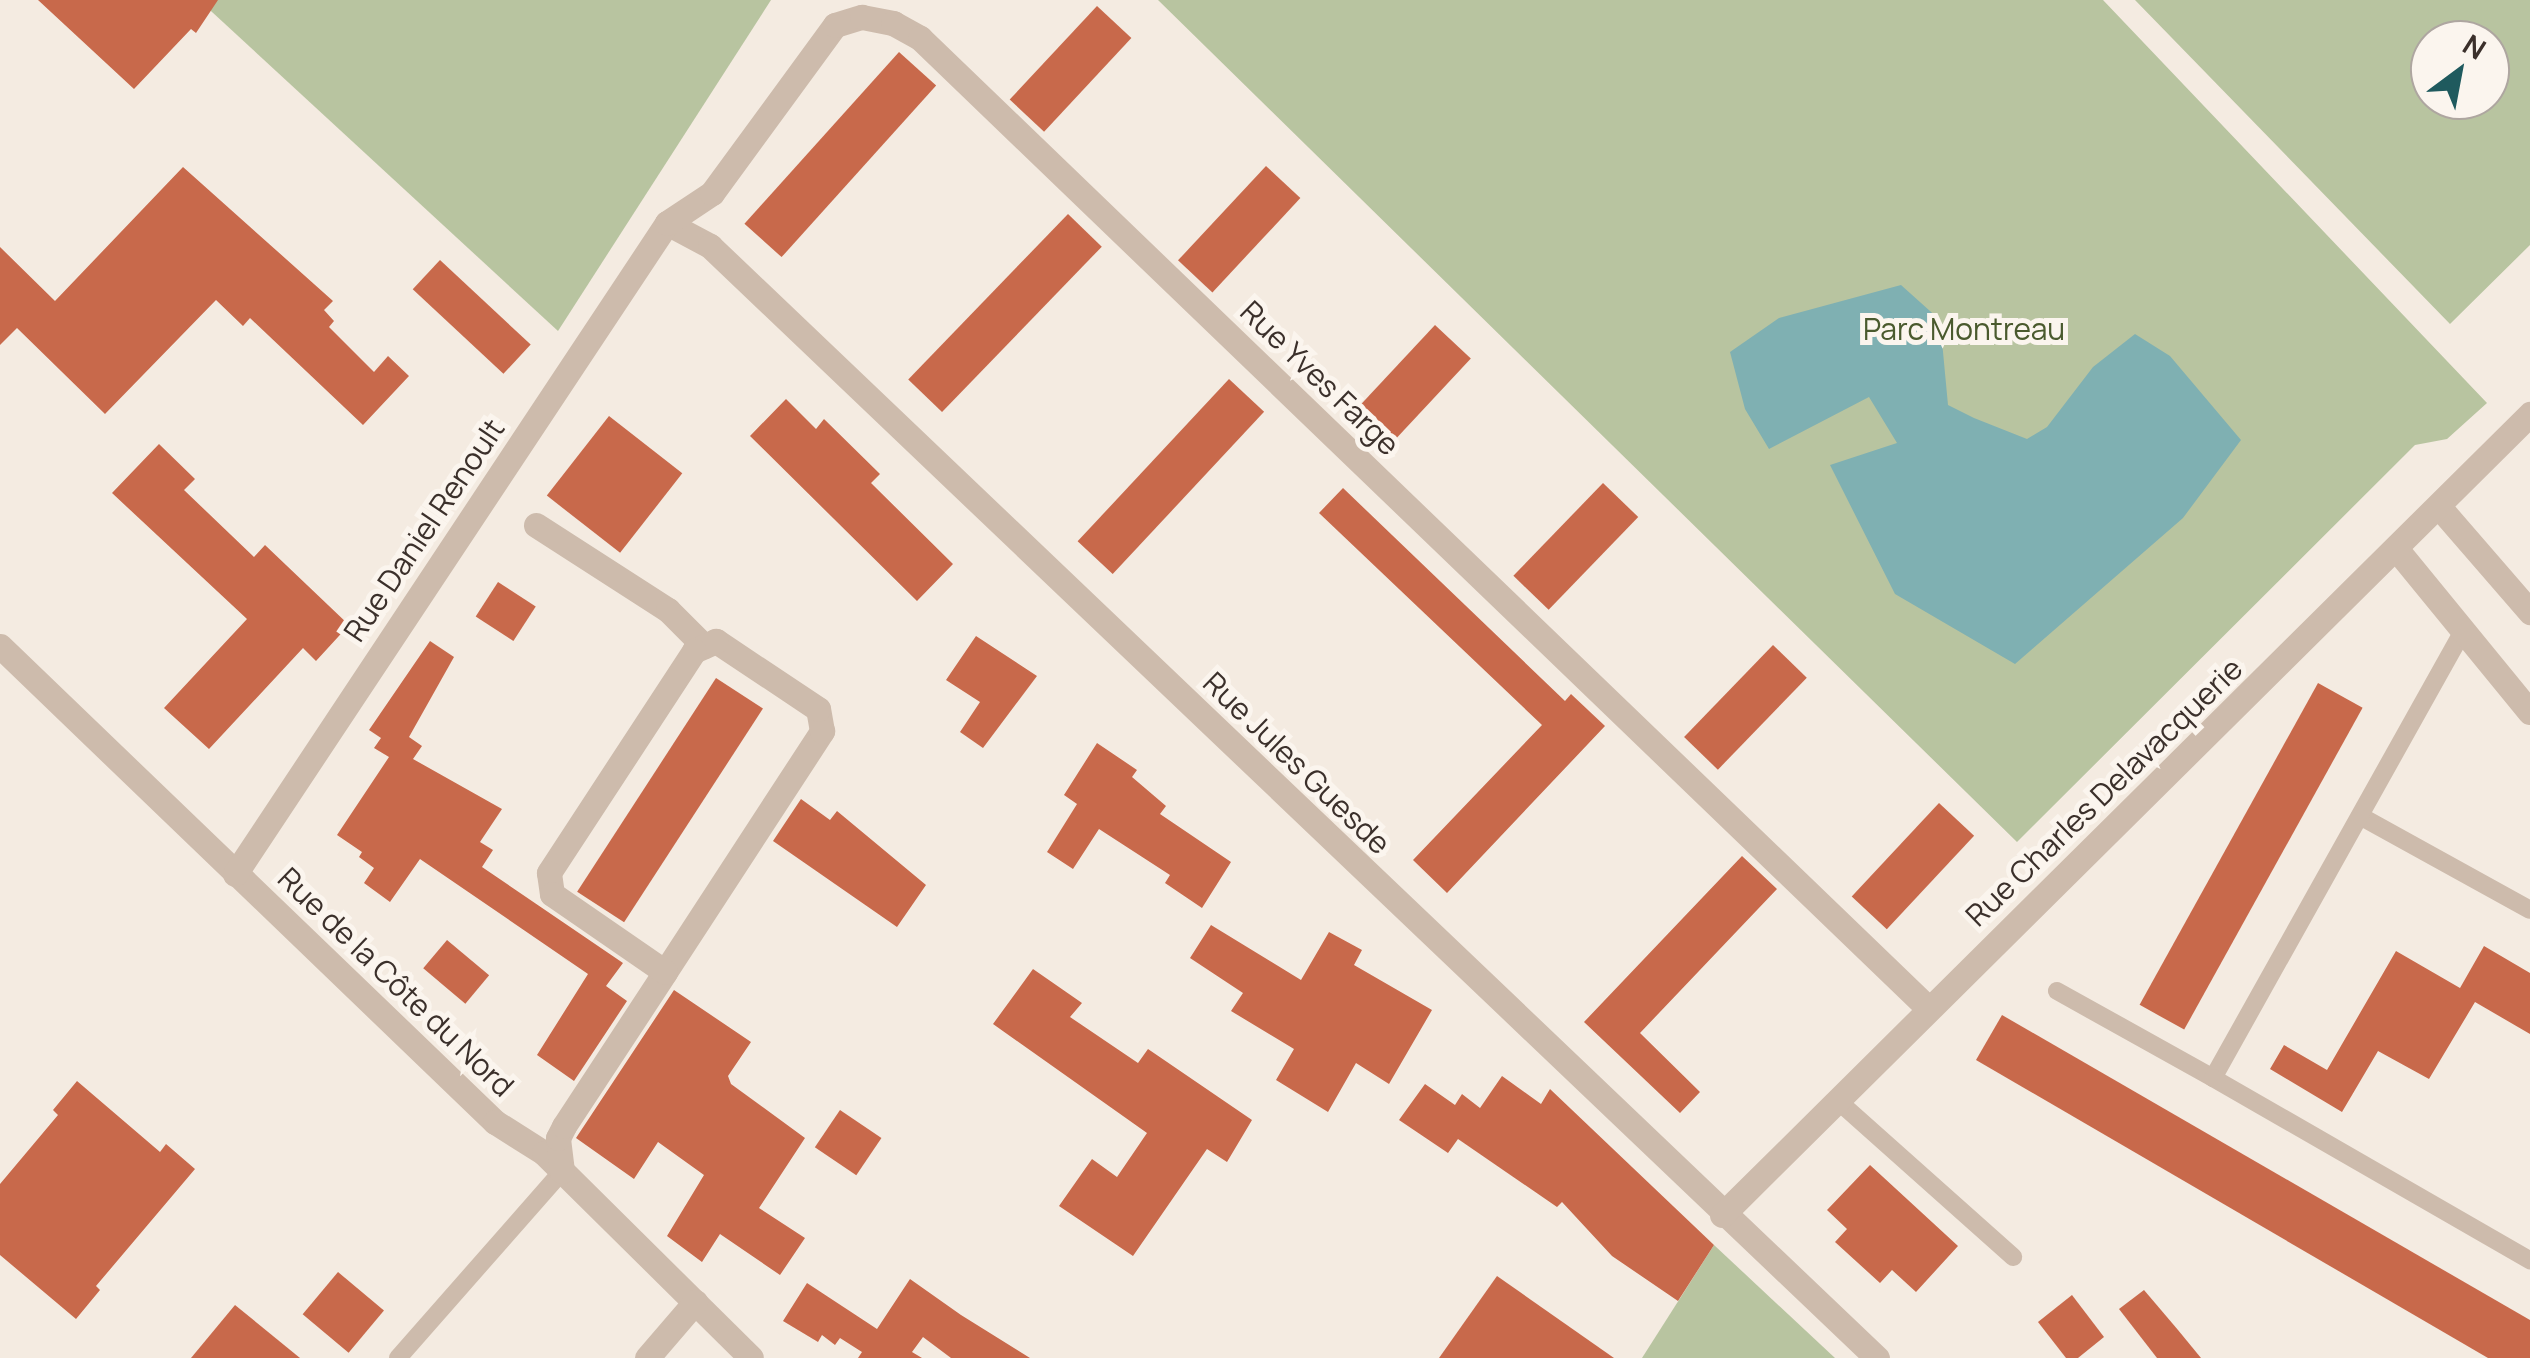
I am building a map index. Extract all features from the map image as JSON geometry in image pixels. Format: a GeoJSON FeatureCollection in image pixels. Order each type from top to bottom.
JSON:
{"type":"FeatureCollection","features":[{"type":"Feature","properties":{"kind":"street","name":"Rue Yves Farge"},"geometry":{"type":"LineString","coordinates":[[667,223],[712,193],[836,25],[862,17],[893,23],[920,38],[1928,1010]]}},
{"type":"Feature","properties":{"kind":"street","name":"Rue Daniel Renoult"},"geometry":{"type":"LineString","coordinates":[[235,874],[667,223]]}},
{"type":"Feature","properties":{"kind":"street","name":"Rue Jules Guesde"},"geometry":{"type":"LineString","coordinates":[[667,223],[710,246],[1722,1214],[1878,1358]]}},
{"type":"Feature","properties":{"kind":"street","name":"Rue Charles Delavacquerie"},"geometry":{"type":"LineString","coordinates":[[1722,1214],[2526,424]]}},
{"type":"Feature","properties":{"kind":"street"},"geometry":{"type":"LineString","coordinates":[[2440,508],[2530,612]]}},
{"type":"Feature","properties":{"kind":"street"},"geometry":{"type":"LineString","coordinates":[[536,526],[668,610],[704,646]]}},
{"type":"Feature","properties":{"kind":"street"},"geometry":{"type":"LineString","coordinates":[[2398,551],[2530,712]]}},
{"type":"Feature","properties":{"kind":"street"},"geometry":{"type":"LineString","coordinates":[[562,1170],[558,1138],[822,732],[818,708],[716,641],[694,651],[549,872],[552,894],[665,972]]}},
{"type":"Feature","properties":{"kind":"street","name":"Rue de la Côte du Nord"},"geometry":{"type":"LineString","coordinates":[[0,646],[495,1122],[562,1170],[750,1358]]}},
{"type":"Feature","properties":{"kind":"street"},"geometry":{"type":"LineString","coordinates":[[647,1358],[695,1302]]}},
{"type":"Feature","properties":{"kind":"lane"},"geometry":{"type":"LineString","coordinates":[[2213,1078],[2463,631]]}},
{"type":"Feature","properties":{"kind":"lane"},"geometry":{"type":"LineString","coordinates":[[2360,816],[2530,910]]}},
{"type":"Feature","properties":{"kind":"lane"},"geometry":{"type":"LineString","coordinates":[[2057,991],[2530,1260]]}},
{"type":"Feature","properties":{"kind":"lane"},"geometry":{"type":"LineString","coordinates":[[1837,1100],[2013,1257]]}},
{"type":"Feature","properties":{"kind":"lane"},"geometry":{"type":"LineString","coordinates":[[398,1358],[562,1170]]}},
{"type":"Feature","properties":{"kind":"green space"},"geometry":{"type":"Polygon","coordinates":[[[199,0],[771,0],[558,331],[199,0]]]}},
{"type":"Feature","properties":{"kind":"green space","name":"Parc Montreau"},"geometry":{"type":"Polygon","coordinates":[[[1158,0],[2103,0],[2487,403],[2447,439],[2415,445],[2017,842],[1158,0]]]}},
{"type":"Feature","properties":{"kind":"green space"},"geometry":{"type":"Polygon","coordinates":[[[2135,0],[2530,0],[2530,245],[2450,324],[2135,0]]]}},
{"type":"Feature","properties":{"kind":"green space"},"geometry":{"type":"Polygon","coordinates":[[[1714,1245],[1835,1358],[1642,1358],[1714,1245]]]}},
{"type":"Feature","properties":{"kind":"water"},"geometry":{"type":"Polygon","coordinates":[[[1901,285],[1940,320],[1948,405],[1974,418],[2027,439],[2047,427],[2093,367],[2135,334],[2170,356],[2241,440],[2183,518],[2015,664],[1895,594],[1830,465],[1897,443],[1869,397],[1769,449],[1745,409],[1730,352],[1779,318],[1901,285]]]}},
{"type":"Feature","properties":{"kind":"building"},"geometry":{"type":"Polygon","coordinates":[[[38,0],[218,0],[196,33],[191,29],[134,89],[38,0]]]}},
{"type":"Feature","properties":{"kind":"building"},"geometry":{"type":"Polygon","coordinates":[[[1097,6],[1131,38],[1044,132],[1010,100],[1097,6]]]}},
{"type":"Feature","properties":{"kind":"building"},"geometry":{"type":"Polygon","coordinates":[[[899,52],[936,85],[782,257],[744,224],[899,52]]]}},
{"type":"Feature","properties":{"kind":"building"},"geometry":{"type":"Polygon","coordinates":[[[1266,166],[1300,198],[1212,292],[1178,260],[1266,166]]]}},
{"type":"Feature","properties":{"kind":"building"},"geometry":{"type":"Polygon","coordinates":[[[183,167],[333,301],[324,310],[334,321],[329,327],[374,372],[388,356],[409,376],[363,425],[250,318],[243,326],[216,300],[105,414],[17,328],[0,345],[0,247],[55,301],[183,167]]]}},
{"type":"Feature","properties":{"kind":"building"},"geometry":{"type":"Polygon","coordinates":[[[1068,214],[1102,247],[942,412],[908,379],[1068,214]]]}},
{"type":"Feature","properties":{"kind":"building"},"geometry":{"type":"Polygon","coordinates":[[[440,260],[531,345],[503,374],[413,289],[440,260]]]}},
{"type":"Feature","properties":{"kind":"building"},"geometry":{"type":"Polygon","coordinates":[[[1435,325],[1471,358],[1383,453],[1347,419],[1435,325]]]}},
{"type":"Feature","properties":{"kind":"building"},"geometry":{"type":"Polygon","coordinates":[[[1229,379],[1264,412],[1113,574],[1078,541],[1229,379]]]}},
{"type":"Feature","properties":{"kind":"building"},"geometry":{"type":"Polygon","coordinates":[[[786,399],[816,429],[824,419],[880,474],[871,483],[953,564],[917,601],[750,436],[786,399]]]}},
{"type":"Feature","properties":{"kind":"building"},"geometry":{"type":"Polygon","coordinates":[[[609,416],[682,473],[620,553],[547,496],[609,416]]]}},
{"type":"Feature","properties":{"kind":"building"},"geometry":{"type":"Polygon","coordinates":[[[159,444],[195,479],[184,490],[254,557],[265,545],[349,625],[316,661],[303,648],[209,749],[164,708],[247,619],[112,493],[159,444]]]}},
{"type":"Feature","properties":{"kind":"building"},"geometry":{"type":"Polygon","coordinates":[[[1603,483],[1638,517],[1549,610],[1513,576],[1603,483]]]}},
{"type":"Feature","properties":{"kind":"building"},"geometry":{"type":"Polygon","coordinates":[[[1343,488],[1565,701],[1571,694],[1605,726],[1447,893],[1413,860],[1542,725],[1319,513],[1343,488]]]}},
{"type":"Feature","properties":{"kind":"building"},"geometry":{"type":"Polygon","coordinates":[[[498,582],[536,607],[513,641],[476,616],[498,582]]]}},
{"type":"Feature","properties":{"kind":"building"},"geometry":{"type":"Polygon","coordinates":[[[976,636],[1037,676],[983,748],[960,732],[980,702],[946,680],[976,636]]]}},
{"type":"Feature","properties":{"kind":"building"},"geometry":{"type":"Polygon","coordinates":[[[430,641],[454,657],[409,737],[422,746],[413,759],[502,809],[480,842],[493,850],[482,867],[623,963],[606,986],[627,1001],[574,1081],[537,1055],[588,974],[420,859],[390,902],[364,883],[374,868],[359,857],[362,852],[337,835],[389,757],[374,748],[381,738],[369,730],[430,641]]]}},
{"type":"Feature","properties":{"kind":"building"},"geometry":{"type":"Polygon","coordinates":[[[1773,645],[1807,678],[1718,770],[1684,737],[1773,645]]]}},
{"type":"Feature","properties":{"kind":"building"},"geometry":{"type":"Polygon","coordinates":[[[716,678],[763,708],[624,922],[577,892],[716,678]]]}},
{"type":"Feature","properties":{"kind":"building"},"geometry":{"type":"Polygon","coordinates":[[[2318,683],[2363,708],[2184,1030],[2140,1005],[2318,683]]]}},
{"type":"Feature","properties":{"kind":"building"},"geometry":{"type":"Polygon","coordinates":[[[1097,743],[1137,770],[1132,777],[1166,806],[1160,814],[1231,862],[1202,908],[1165,883],[1170,875],[1099,829],[1073,869],[1047,852],[1077,804],[1064,795],[1097,743]]]}},
{"type":"Feature","properties":{"kind":"building"},"geometry":{"type":"Polygon","coordinates":[[[801,799],[830,820],[837,811],[926,885],[897,927],[773,841],[801,799]]]}},
{"type":"Feature","properties":{"kind":"building"},"geometry":{"type":"Polygon","coordinates":[[[1939,803],[1974,836],[1887,929],[1852,897],[1939,803]]]}},
{"type":"Feature","properties":{"kind":"building"},"geometry":{"type":"Polygon","coordinates":[[[1742,856],[1777,889],[1640,1033],[1700,1092],[1680,1113],[1584,1022],[1742,856]]]}},
{"type":"Feature","properties":{"kind":"building"},"geometry":{"type":"Polygon","coordinates":[[[1211,925],[1301,980],[1329,932],[1362,950],[1354,965],[1432,1010],[1389,1084],[1356,1063],[1328,1112],[1276,1080],[1294,1049],[1231,1011],[1243,993],[1190,958],[1211,925]]]}},
{"type":"Feature","properties":{"kind":"building"},"geometry":{"type":"Polygon","coordinates":[[[447,940],[489,975],[465,1004],[423,968],[447,940]]]}},
{"type":"Feature","properties":{"kind":"building"},"geometry":{"type":"Polygon","coordinates":[[[2484,946],[2530,973],[2530,1034],[2475,1002],[2429,1079],[2378,1051],[2342,1112],[2270,1069],[2284,1045],[2327,1070],[2396,951],[2460,988],[2484,946]]]}},
{"type":"Feature","properties":{"kind":"building"},"geometry":{"type":"Polygon","coordinates":[[[1033,969],[1082,1003],[1070,1017],[1138,1063],[1148,1049],[1252,1120],[1227,1162],[1207,1149],[1133,1256],[1059,1206],[1092,1159],[1117,1177],[1147,1133],[993,1024],[1033,969]]]}},
{"type":"Feature","properties":{"kind":"building"},"geometry":{"type":"Polygon","coordinates":[[[674,990],[751,1042],[728,1076],[731,1084],[805,1138],[759,1208],[805,1238],[780,1275],[720,1234],[702,1262],[667,1236],[704,1175],[658,1142],[634,1179],[576,1138],[674,990]]]}},
{"type":"Feature","properties":{"kind":"building"},"geometry":{"type":"Polygon","coordinates":[[[2002,1015],[2530,1320],[2530,1358],[2488,1358],[1976,1060],[2002,1015]]]}},
{"type":"Feature","properties":{"kind":"building"},"geometry":{"type":"Polygon","coordinates":[[[1502,1076],[1541,1104],[1550,1089],[1714,1245],[1678,1301],[1612,1256],[1562,1202],[1557,1207],[1458,1139],[1448,1153],[1399,1120],[1425,1084],[1455,1105],[1462,1094],[1480,1108],[1502,1076]]]}},
{"type":"Feature","properties":{"kind":"building"},"geometry":{"type":"Polygon","coordinates":[[[77,1081],[160,1152],[166,1144],[195,1169],[96,1286],[100,1290],[76,1319],[0,1255],[0,1184],[58,1115],[53,1110],[77,1081]]]}},
{"type":"Feature","properties":{"kind":"building"},"geometry":{"type":"Polygon","coordinates":[[[840,1110],[881,1138],[856,1175],[815,1147],[840,1110]]]}},
{"type":"Feature","properties":{"kind":"building"},"geometry":{"type":"Polygon","coordinates":[[[1870,1165],[1958,1246],[1916,1292],[1892,1270],[1880,1283],[1835,1242],[1847,1229],[1827,1210],[1870,1165]]]}},
{"type":"Feature","properties":{"kind":"building"},"geometry":{"type":"Polygon","coordinates":[[[338,1272],[384,1311],[349,1353],[303,1314],[338,1272]]]}},
{"type":"Feature","properties":{"kind":"building"},"geometry":{"type":"Polygon","coordinates":[[[1497,1276],[1614,1358],[1439,1358],[1497,1276]]]}},
{"type":"Feature","properties":{"kind":"building"},"geometry":{"type":"Polygon","coordinates":[[[910,1279],[1030,1358],[951,1358],[923,1337],[912,1352],[922,1358],[858,1358],[862,1352],[840,1338],[835,1345],[822,1335],[818,1342],[783,1321],[807,1283],[877,1329],[910,1279]]]}},
{"type":"Feature","properties":{"kind":"building"},"geometry":{"type":"Polygon","coordinates":[[[2144,1290],[2201,1358],[2157,1358],[2119,1309],[2144,1290]]]}},
{"type":"Feature","properties":{"kind":"building"},"geometry":{"type":"Polygon","coordinates":[[[2072,1295],[2104,1337],[2078,1358],[2066,1358],[2038,1322],[2072,1295]]]}},
{"type":"Feature","properties":{"kind":"building"},"geometry":{"type":"Polygon","coordinates":[[[235,1305],[300,1358],[191,1358],[235,1305]]]}}]}
